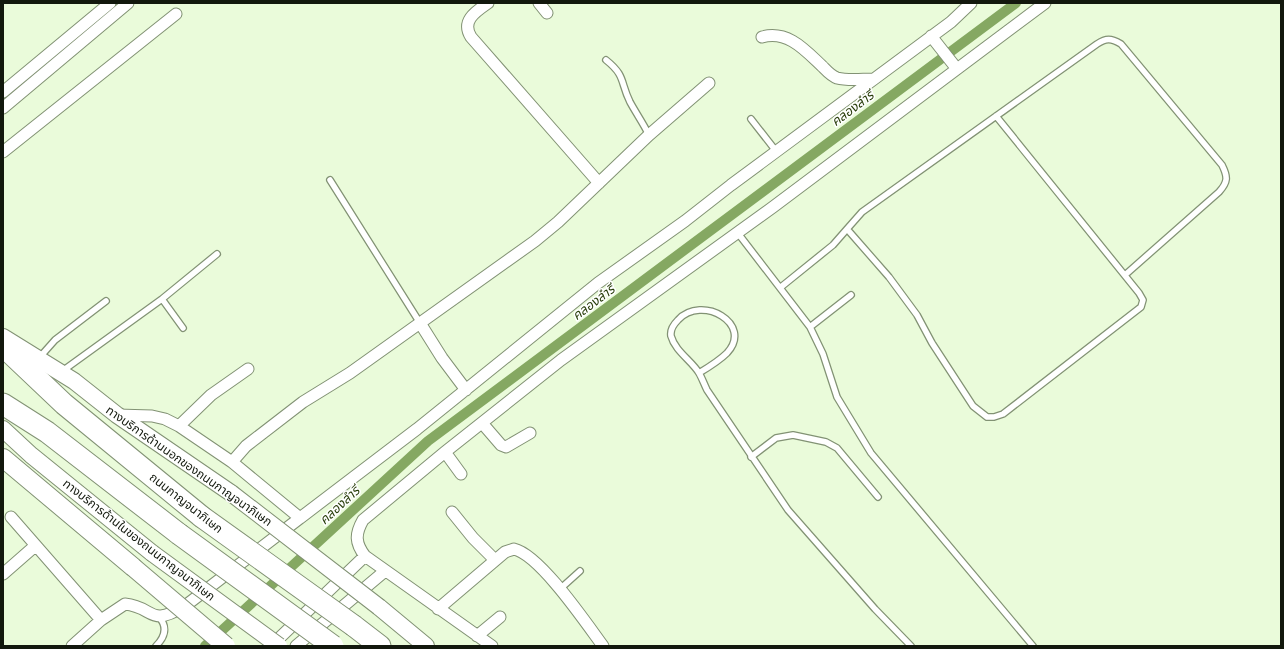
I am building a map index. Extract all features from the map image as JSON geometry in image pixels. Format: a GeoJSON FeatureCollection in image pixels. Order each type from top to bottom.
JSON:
{"type":"FeatureCollection","features":[{"type":"Feature","properties":{"kind":"highway","name":"ถนนกาญจนาภิเษก"},"geometry":{"type":"LineString","coordinates":[[3,346],[64,404],[202,517],[380,646]]}},
{"type":"Feature","properties":{"kind":"highway"},"geometry":{"type":"LineString","coordinates":[[3,404],[46,432],[179,534],[333,646]]}},
{"type":"Feature","properties":{"kind":"main road","name":"ทางบริการด้านนอกของถนนกาญจนาภิเษก"},"geometry":{"type":"LineString","coordinates":[[3,337],[74,381],[117,415],[231,493],[379,607],[426,646]]}},
{"type":"Feature","properties":{"kind":"main road","name":"ทางบริการด้านในของถนนกาญจนาภิเษก"},"geometry":{"type":"LineString","coordinates":[[3,429],[31,455],[152,553],[279,646]]}},
{"type":"Feature","properties":{"kind":"main road"},"geometry":{"type":"LineString","coordinates":[[3,458],[226,646]]}},
{"type":"Feature","properties":{"kind":"street"},"geometry":{"type":"LineString","coordinates":[[3,92],[110,3]]}},
{"type":"Feature","properties":{"kind":"street"},"geometry":{"type":"LineString","coordinates":[[3,108],[128,3]]}},
{"type":"Feature","properties":{"kind":"street"},"geometry":{"type":"LineString","coordinates":[[488,3],[473,14],[468,20],[468,32],[471,37],[599,183]]}},
{"type":"Feature","properties":{"kind":"street"},"geometry":{"type":"LineString","coordinates":[[539,3],[547,13]]}},
{"type":"Feature","properties":{"kind":"street"},"geometry":{"type":"LineString","coordinates":[[72,646],[101,620],[125,604],[132,604],[150,614],[159,617],[171,614],[185,606],[466,390],[598,283],[685,221],[776,151],[874,79],[934,40],[970,3]]}},
{"type":"Feature","properties":{"kind":"street"},"geometry":{"type":"LineString","coordinates":[[492,646],[364,556],[357,544],[356,536],[363,520],[445,452],[561,360],[737,232],[956,66],[1045,3]]}},
{"type":"Feature","properties":{"kind":"street"},"geometry":{"type":"LineString","coordinates":[[3,152],[176,14]]}},
{"type":"Feature","properties":{"kind":"street"},"geometry":{"type":"LineString","coordinates":[[762,37],[770,35],[789,39],[800,45],[835,77],[850,79],[874,79]]}},
{"type":"Feature","properties":{"kind":"street"},"geometry":{"type":"LineString","coordinates":[[934,40],[956,66]]}},
{"type":"Feature","properties":{"kind":"street"},"geometry":{"type":"LineString","coordinates":[[232,462],[246,446],[303,402],[350,373],[534,241],[599,183],[649,135],[709,83]]}},
{"type":"Feature","properties":{"kind":"street"},"geometry":{"type":"LineString","coordinates":[[420,323],[442,358],[466,390]]}},
{"type":"Feature","properties":{"kind":"street"},"geometry":{"type":"LineString","coordinates":[[179,426],[211,395],[248,369]]}},
{"type":"Feature","properties":{"kind":"street"},"geometry":{"type":"LineString","coordinates":[[117,415],[152,416],[165,419],[179,426],[232,462],[303,515]]}},
{"type":"Feature","properties":{"kind":"street"},"geometry":{"type":"LineString","coordinates":[[482,423],[501,445],[506,447],[530,433]]}},
{"type":"Feature","properties":{"kind":"street"},"geometry":{"type":"LineString","coordinates":[[445,452],[462,474]]}},
{"type":"Feature","properties":{"kind":"street"},"geometry":{"type":"LineString","coordinates":[[452,512],[473,538],[495,560]]}},
{"type":"Feature","properties":{"kind":"street"},"geometry":{"type":"LineString","coordinates":[[11,517],[101,620]]}},
{"type":"Feature","properties":{"kind":"street"},"geometry":{"type":"LineString","coordinates":[[3,574],[35,546]]}},
{"type":"Feature","properties":{"kind":"street"},"geometry":{"type":"LineString","coordinates":[[438,609],[495,560],[510,550],[518,550],[537,564],[560,588],[603,646]]}},
{"type":"Feature","properties":{"kind":"street"},"geometry":{"type":"LineString","coordinates":[[272,646],[364,556]]}},
{"type":"Feature","properties":{"kind":"street"},"geometry":{"type":"LineString","coordinates":[[296,646],[385,571]]}},
{"type":"Feature","properties":{"kind":"street"},"geometry":{"type":"LineString","coordinates":[[477,636],[500,617]]}},
{"type":"Feature","properties":{"kind":"lane"},"geometry":{"type":"LineString","coordinates":[[781,287],[833,245],[862,212],[1105,39],[1113,40],[1121,44],[1222,165],[1227,176],[1226,184],[1219,192],[1125,275]]}},
{"type":"Feature","properties":{"kind":"lane"},"geometry":{"type":"LineString","coordinates":[[606,60],[617,69],[626,93],[649,135]]}},
{"type":"Feature","properties":{"kind":"lane"},"geometry":{"type":"LineString","coordinates":[[847,229],[889,277],[917,315],[932,343],[974,406],[987,417],[994,417],[1003,414],[1141,307],[1143,300],[1125,275],[996,116]]}},
{"type":"Feature","properties":{"kind":"lane"},"geometry":{"type":"LineString","coordinates":[[751,119],[776,151]]}},
{"type":"Feature","properties":{"kind":"lane"},"geometry":{"type":"LineString","coordinates":[[330,180],[420,323]]}},
{"type":"Feature","properties":{"kind":"lane"},"geometry":{"type":"LineString","coordinates":[[737,232],[781,287],[810,328],[823,354],[837,397],[871,453],[1033,646]]}},
{"type":"Feature","properties":{"kind":"lane"},"geometry":{"type":"LineString","coordinates":[[60,373],[162,299],[217,254]]}},
{"type":"Feature","properties":{"kind":"lane"},"geometry":{"type":"LineString","coordinates":[[810,328],[851,295]]}},
{"type":"Feature","properties":{"kind":"lane"},"geometry":{"type":"LineString","coordinates":[[162,299],[184,328]]}},
{"type":"Feature","properties":{"kind":"lane"},"geometry":{"type":"LineString","coordinates":[[39,358],[55,340],[106,301]]}},
{"type":"Feature","properties":{"kind":"lane"},"geometry":{"type":"LineString","coordinates":[[699,372],[713,364],[728,352],[733,341],[734,334],[732,326],[719,314],[701,309],[682,316],[672,329],[671,335],[678,348],[699,372],[707,390],[788,510],[870,603],[911,646]]}},
{"type":"Feature","properties":{"kind":"lane"},"geometry":{"type":"LineString","coordinates":[[751,457],[776,438],[793,435],[826,442],[837,448],[878,497]]}},
{"type":"Feature","properties":{"kind":"lane"},"geometry":{"type":"LineString","coordinates":[[560,588],[580,571]]}},
{"type":"Feature","properties":{"kind":"lane"},"geometry":{"type":"LineString","coordinates":[[156,646],[162,639],[165,629],[164,622],[159,617]]}},
{"type":"Feature","properties":{"kind":"waterway","name":"คลองลำรี"},"geometry":{"type":"LineString","coordinates":[[205,646],[428,441],[1016,3]]}}]}
